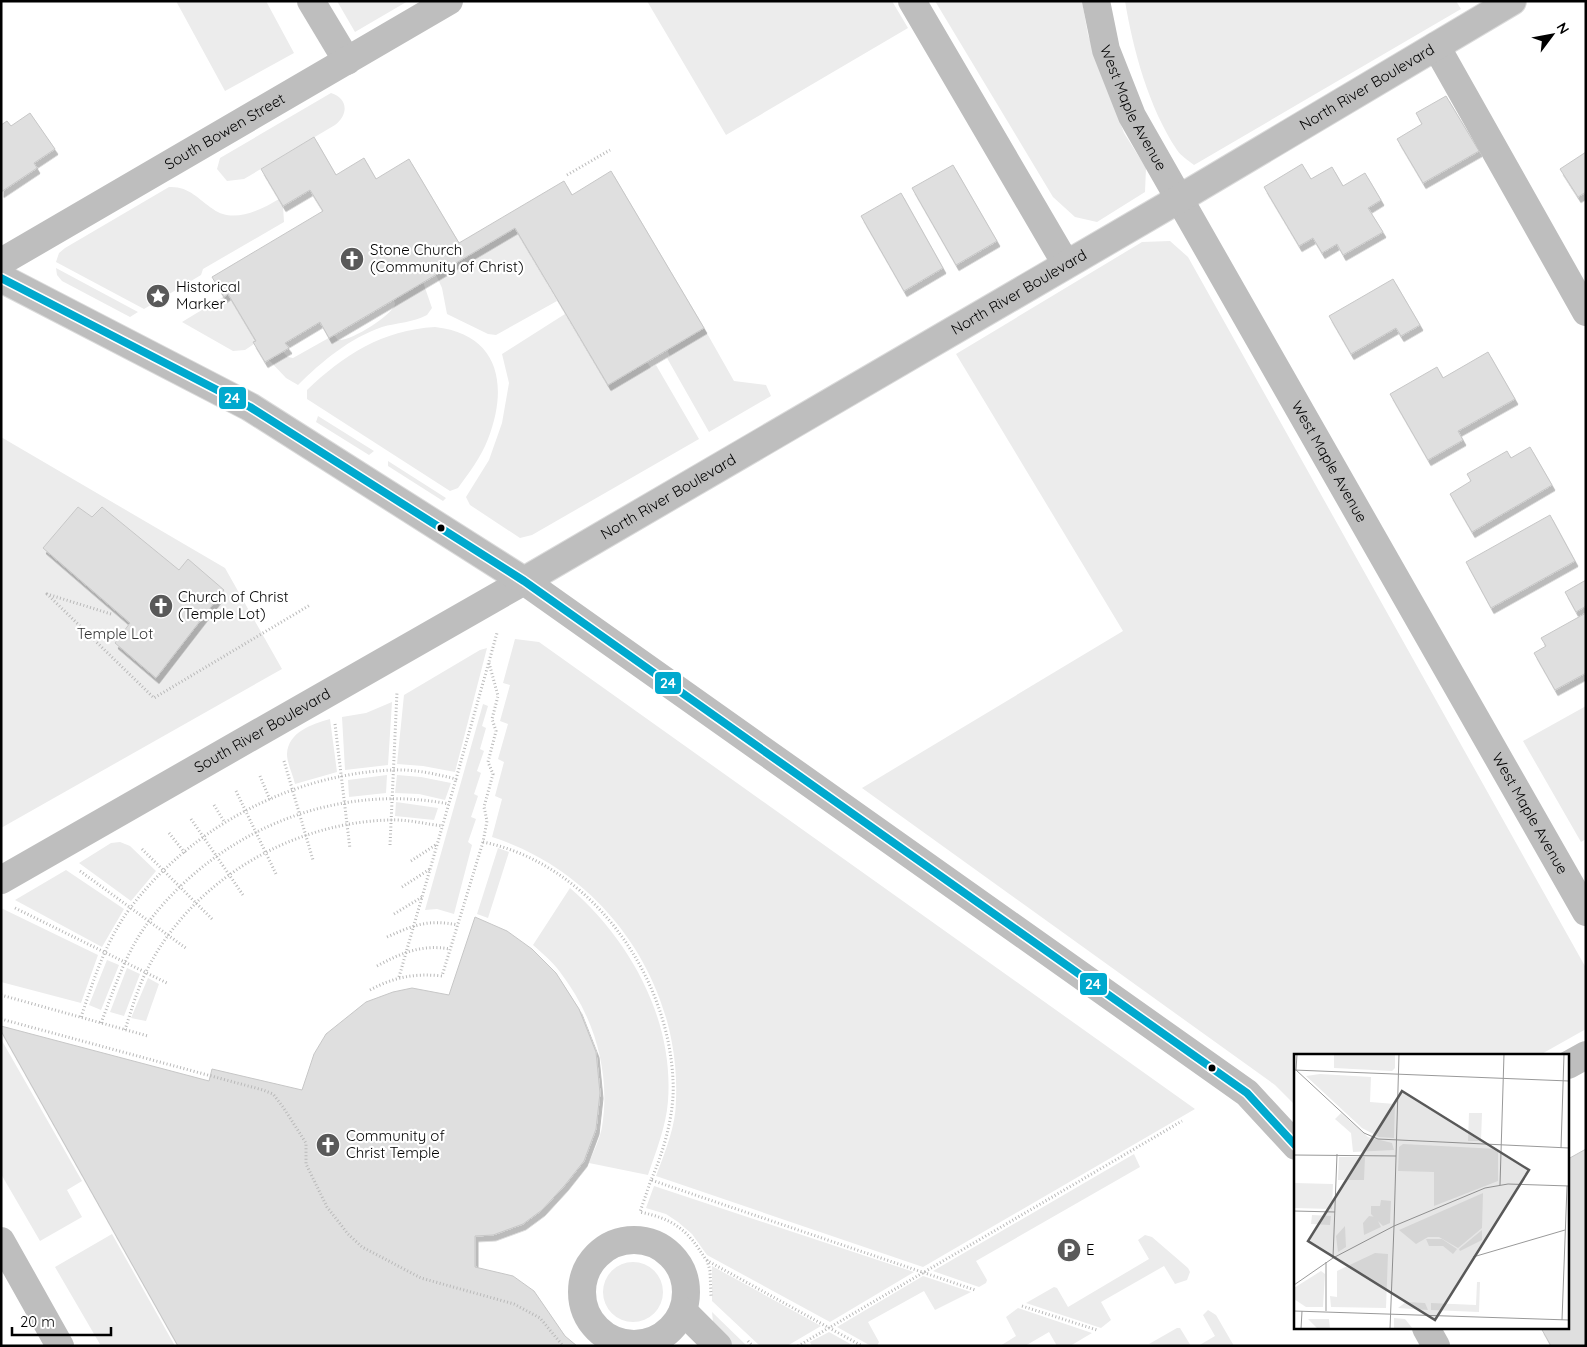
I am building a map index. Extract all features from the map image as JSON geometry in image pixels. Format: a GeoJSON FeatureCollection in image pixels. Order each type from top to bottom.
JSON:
{"type":"FeatureCollection","features":[{"type":"Feature","properties":{"kind":"street"},"geometry":{"type":"LineString","coordinates":[[311,1],[347,61]]}},
{"type":"Feature","properties":{"kind":"street","name":"South Bowen Street"},"geometry":{"type":"LineString","coordinates":[[1,262],[449,1]]}},
{"type":"Feature","properties":{"kind":"street"},"geometry":{"type":"LineString","coordinates":[[912,1],[1066,264]]}},
{"type":"Feature","properties":{"kind":"street","name":"West Maple Avenue"},"geometry":{"type":"LineString","coordinates":[[1096,1],[1106,50],[1132,116],[1586,912]]}},
{"type":"Feature","properties":{"kind":"street","name":"North River Boulevard"},"geometry":{"type":"LineString","coordinates":[[524,581],[1179,199],[1512,1]]}},
{"type":"Feature","properties":{"kind":"street"},"geometry":{"type":"LineString","coordinates":[[1436,46],[1586,312]]}},
{"type":"Feature","properties":{"kind":"street"},"geometry":{"type":"LineString","coordinates":[[1,278],[250,407],[524,581],[1247,1093],[1294,1144]]}},
{"type":"Feature","properties":{"kind":"street","name":"South River Boulevard"},"geometry":{"type":"LineString","coordinates":[[1,880],[524,581]]}},
{"type":"Feature","properties":{"kind":"street"},"geometry":{"type":"LineString","coordinates":[[1570,1064],[1586,1055]]}},
{"type":"Feature","properties":{"kind":"street"},"geometry":{"type":"LineString","coordinates":[[636,1240],[652,1243],[667,1251],[678,1264],[685,1279],[687,1295],[683,1311],[668,1341],[628,1344],[611,1339],[597,1329],[587,1314],[583,1297],[584,1279],[591,1263],[604,1250],[620,1242],[636,1240]]}},
{"type":"Feature","properties":{"kind":"street"},"geometry":{"type":"LineString","coordinates":[[1,1241],[60,1346]]}},
{"type":"Feature","properties":{"kind":"street"},"geometry":{"type":"LineString","coordinates":[[683,1311],[718,1346]]}},
{"type":"Feature","properties":{"kind":"street"},"geometry":{"type":"LineString","coordinates":[[1427,1330],[1436,1346]]}},
{"type":"Feature","properties":{"kind":"path"},"geometry":{"type":"LineString","coordinates":[[567,174],[610,150]]}},
{"type":"Feature","properties":{"kind":"path"},"geometry":{"type":"LineString","coordinates":[[111,614],[47,594],[154,698],[310,605]]}},
{"type":"Feature","properties":{"kind":"path"},"geometry":{"type":"LineString","coordinates":[[399,977],[497,634]]}},
{"type":"Feature","properties":{"kind":"path"},"geometry":{"type":"LineString","coordinates":[[370,990],[399,977],[414,975],[442,976],[483,842],[486,821],[484,807],[493,774],[488,762],[496,730],[492,719],[498,696],[489,663]]}},
{"type":"Feature","properties":{"kind":"path"},"geometry":{"type":"LineString","coordinates":[[390,845],[397,692]]}},
{"type":"Feature","properties":{"kind":"path"},"geometry":{"type":"LineString","coordinates":[[335,720],[350,849]]}},
{"type":"Feature","properties":{"kind":"path"},"geometry":{"type":"LineString","coordinates":[[284,761],[313,860]]}},
{"type":"Feature","properties":{"kind":"path"},"geometry":{"type":"LineString","coordinates":[[81,1018],[104,952],[131,908],[163,870],[203,837],[245,810],[293,790],[341,776],[393,770],[425,772],[456,779]]}},
{"type":"Feature","properties":{"kind":"path"},"geometry":{"type":"LineString","coordinates":[[260,776],[270,800]]}},
{"type":"Feature","properties":{"kind":"path"},"geometry":{"type":"LineString","coordinates":[[236,791],[276,874]]}},
{"type":"Feature","properties":{"kind":"path"},"geometry":{"type":"LineString","coordinates":[[101,1023],[124,962],[149,921],[179,886],[216,856],[256,831],[299,813],[345,802],[392,797],[419,798],[449,804]]}},
{"type":"Feature","properties":{"kind":"path"},"geometry":{"type":"LineString","coordinates":[[214,805],[225,823]]}},
{"type":"Feature","properties":{"kind":"path"},"geometry":{"type":"LineString","coordinates":[[191,819],[243,895]]}},
{"type":"Feature","properties":{"kind":"path"},"geometry":{"type":"LineString","coordinates":[[125,1030],[146,973],[168,935],[195,903],[229,875],[266,852],[306,835],[348,824],[391,820],[442,826]]}},
{"type":"Feature","properties":{"kind":"path"},"geometry":{"type":"LineString","coordinates":[[169,833],[185,853]]}},
{"type":"Feature","properties":{"kind":"path"},"geometry":{"type":"LineString","coordinates":[[483,842],[525,855],[573,886],[601,911],[617,930],[644,972],[653,993],[670,1049],[674,1082],[664,1141],[640,1212],[669,1220],[692,1237],[706,1260],[862,1346]]}},
{"type":"Feature","properties":{"kind":"path"},"geometry":{"type":"LineString","coordinates":[[411,861],[437,844]]}},
{"type":"Feature","properties":{"kind":"path"},"geometry":{"type":"LineString","coordinates":[[142,849],[213,920]]}},
{"type":"Feature","properties":{"kind":"path"},"geometry":{"type":"LineString","coordinates":[[75,867],[187,949]]}},
{"type":"Feature","properties":{"kind":"path"},"geometry":{"type":"LineString","coordinates":[[402,887],[430,869]]}},
{"type":"Feature","properties":{"kind":"path"},"geometry":{"type":"LineString","coordinates":[[394,914],[422,897]]}},
{"type":"Feature","properties":{"kind":"path"},"geometry":{"type":"LineString","coordinates":[[10,905],[167,983]]}},
{"type":"Feature","properties":{"kind":"path"},"geometry":{"type":"LineString","coordinates":[[387,937],[414,925],[431,921],[458,925]]}},
{"type":"Feature","properties":{"kind":"path"},"geometry":{"type":"LineString","coordinates":[[377,966],[407,951],[438,947],[450,949]]}},
{"type":"Feature","properties":{"kind":"path"},"geometry":{"type":"LineString","coordinates":[[1,995],[148,1036]]}},
{"type":"Feature","properties":{"kind":"path"},"geometry":{"type":"LineString","coordinates":[[1,1019],[273,1094],[306,1143],[306,1164],[327,1207],[348,1234],[362,1247],[421,1278],[514,1304],[540,1318],[563,1346]]}},
{"type":"Feature","properties":{"kind":"path"},"geometry":{"type":"LineString","coordinates":[[798,1346],[1182,1121]]}},
{"type":"Feature","properties":{"kind":"path"},"geometry":{"type":"LineString","coordinates":[[651,1180],[975,1290]]}},
{"type":"Feature","properties":{"kind":"path"},"geometry":{"type":"LineString","coordinates":[[1022,1306],[1097,1330]]}},
{"type":"Feature","properties":{"kind":"green space"},"geometry":{"type":"Polygon","coordinates":[[[176,1],[266,1],[294,53],[225,91],[176,1]]]}},
{"type":"Feature","properties":{"kind":"green space"},"geometry":{"type":"Polygon","coordinates":[[[337,1],[408,1],[355,32],[337,1]]]}},
{"type":"Feature","properties":{"kind":"green space"},"geometry":{"type":"Polygon","coordinates":[[[647,1],[892,1],[908,28],[726,135],[647,1]]]}},
{"type":"Feature","properties":{"kind":"green space"},"geometry":{"type":"Polygon","coordinates":[[[935,1],[1082,1],[1088,35],[1124,133],[1146,168],[1145,192],[1097,222],[1075,217],[1053,197],[935,1]]]}},
{"type":"Feature","properties":{"kind":"green space"},"geometry":{"type":"Polygon","coordinates":[[[1125,1],[1456,1],[1461,9],[1194,165],[1177,150],[1167,134],[1150,97],[1138,59],[1125,1]]]}},
{"type":"Feature","properties":{"kind":"green space"},"geometry":{"type":"Polygon","coordinates":[[[331,93],[341,99],[345,108],[342,117],[335,125],[244,179],[227,181],[217,169],[220,158],[331,93]]]}},
{"type":"Feature","properties":{"kind":"green space"},"geometry":{"type":"Polygon","coordinates":[[[169,187],[188,191],[213,209],[229,215],[247,214],[279,199],[283,206],[284,222],[203,269],[201,275],[144,309],[56,262],[59,253],[65,248],[169,187]]]}},
{"type":"Feature","properties":{"kind":"green space"},"geometry":{"type":"Polygon","coordinates":[[[515,228],[557,301],[496,335],[488,334],[447,314],[442,288],[436,275],[515,228]]]}},
{"type":"Feature","properties":{"kind":"green space"},"geometry":{"type":"Polygon","coordinates":[[[1170,241],[1188,257],[1586,968],[1586,1029],[1542,1054],[1294,1054],[1294,1104],[1275,1085],[862,788],[1123,631],[956,354],[1142,242],[1170,241]]]}},
{"type":"Feature","properties":{"kind":"green space"},"geometry":{"type":"Polygon","coordinates":[[[56,268],[138,312],[130,317],[62,281],[57,275],[56,268]]]}},
{"type":"Feature","properties":{"kind":"green space"},"geometry":{"type":"Polygon","coordinates":[[[423,282],[432,308],[427,315],[411,321],[382,327],[359,337],[327,359],[298,385],[286,378],[269,360],[283,352],[288,357],[293,358],[334,335],[338,340],[352,337],[387,315],[395,304],[394,300],[423,282]]]}},
{"type":"Feature","properties":{"kind":"green space"},"geometry":{"type":"Polygon","coordinates":[[[228,294],[256,341],[245,350],[233,351],[182,322],[228,294]]]}},
{"type":"Feature","properties":{"kind":"green space"},"geometry":{"type":"Polygon","coordinates":[[[565,314],[608,385],[647,362],[651,368],[656,365],[699,439],[532,535],[520,538],[470,505],[466,497],[489,460],[502,423],[509,383],[502,354],[565,314]]]}},
{"type":"Feature","properties":{"kind":"green space"},"geometry":{"type":"Polygon","coordinates":[[[435,327],[457,332],[473,340],[485,351],[493,365],[497,382],[498,400],[485,446],[458,488],[450,491],[307,399],[307,390],[321,377],[365,346],[398,333],[435,327]]]}},
{"type":"Feature","properties":{"kind":"green space"},"geometry":{"type":"Polygon","coordinates":[[[704,328],[734,381],[766,385],[771,396],[709,432],[667,358],[670,356],[667,350],[704,328]]]}},
{"type":"Feature","properties":{"kind":"green space"},"geometry":{"type":"Polygon","coordinates":[[[318,416],[374,451],[369,455],[316,422],[318,416]]]}},
{"type":"Feature","properties":{"kind":"green space","name":"Temple Lot"},"geometry":{"type":"Polygon","coordinates":[[[1,437],[225,568],[282,669],[1,828],[1,437]]]}},
{"type":"Feature","properties":{"kind":"green space"},"geometry":{"type":"Polygon","coordinates":[[[388,461],[446,498],[443,501],[388,466],[388,461]]]}},
{"type":"Feature","properties":{"kind":"green space"},"geometry":{"type":"Polygon","coordinates":[[[515,639],[539,642],[1195,1109],[923,1267],[656,1176],[672,1129],[676,1100],[674,1056],[665,1014],[649,974],[627,937],[600,904],[568,876],[532,854],[492,837],[502,799],[495,796],[504,762],[498,759],[508,724],[500,721],[510,685],[503,683],[515,639]]]}},
{"type":"Feature","properties":{"kind":"green space"},"geometry":{"type":"Polygon","coordinates":[[[487,648],[455,772],[423,766],[397,764],[404,695],[480,650],[487,648]]]}},
{"type":"Feature","properties":{"kind":"green space"},"geometry":{"type":"Polygon","coordinates":[[[392,702],[388,765],[345,770],[342,717],[366,713],[392,702]]]}},
{"type":"Feature","properties":{"kind":"green space"},"geometry":{"type":"Polygon","coordinates":[[[483,704],[488,706],[482,726],[486,728],[480,749],[484,751],[477,771],[481,773],[474,794],[478,796],[471,817],[476,819],[468,842],[472,845],[454,914],[437,909],[425,910],[483,704]]]}},
{"type":"Feature","properties":{"kind":"green space"},"geometry":{"type":"Polygon","coordinates":[[[1586,706],[1586,839],[1581,842],[1523,741],[1586,706]]]}},
{"type":"Feature","properties":{"kind":"green space"},"geometry":{"type":"Polygon","coordinates":[[[330,719],[337,772],[295,784],[287,758],[288,746],[302,730],[330,719]]]}},
{"type":"Feature","properties":{"kind":"green space"},"geometry":{"type":"Polygon","coordinates":[[[387,775],[386,793],[349,797],[348,780],[387,775]]]}},
{"type":"Feature","properties":{"kind":"green space"},"geometry":{"type":"Polygon","coordinates":[[[397,775],[421,777],[451,783],[445,800],[419,794],[395,793],[397,775]]]}},
{"type":"Feature","properties":{"kind":"green space"},"geometry":{"type":"Polygon","coordinates":[[[396,802],[438,808],[434,820],[395,816],[396,802]]]}},
{"type":"Feature","properties":{"kind":"green space"},"geometry":{"type":"Polygon","coordinates":[[[120,842],[130,846],[156,871],[131,901],[79,863],[111,843],[120,842]]]}},
{"type":"Feature","properties":{"kind":"green space"},"geometry":{"type":"Polygon","coordinates":[[[498,848],[509,852],[488,918],[477,914],[498,848]]]}},
{"type":"Feature","properties":{"kind":"green space"},"geometry":{"type":"Polygon","coordinates":[[[66,870],[124,909],[102,947],[15,900],[66,870]]]}},
{"type":"Feature","properties":{"kind":"green space"},"geometry":{"type":"Polygon","coordinates":[[[570,888],[592,909],[629,957],[644,983],[664,1040],[668,1070],[667,1111],[648,1175],[589,1163],[601,1132],[604,1106],[602,1065],[597,1045],[591,1026],[572,989],[554,965],[533,945],[570,888]]]}},
{"type":"Feature","properties":{"kind":"green space"},"geometry":{"type":"Polygon","coordinates":[[[1,908],[98,955],[81,1003],[1,982],[1,908]]]}},
{"type":"Feature","properties":{"kind":"green space"},"geometry":{"type":"Polygon","coordinates":[[[107,960],[119,965],[101,1010],[89,1005],[107,960]]]}},
{"type":"Feature","properties":{"kind":"green space"},"geometry":{"type":"Polygon","coordinates":[[[127,968],[140,974],[124,1016],[110,1012],[127,968]]]}},
{"type":"Feature","properties":{"kind":"green space"},"geometry":{"type":"Polygon","coordinates":[[[148,978],[159,984],[146,1021],[131,1018],[148,978]]]}},
{"type":"Feature","properties":{"kind":"green space"},"geometry":{"type":"Polygon","coordinates":[[[1,1039],[82,1181],[67,1190],[82,1217],[40,1241],[1,1174],[1,1039]]]}},
{"type":"Feature","properties":{"kind":"green space"},"geometry":{"type":"Polygon","coordinates":[[[1134,1154],[1140,1167],[976,1261],[987,1280],[986,1283],[979,1287],[933,1271],[1134,1154]]]}},
{"type":"Feature","properties":{"kind":"green space"},"geometry":{"type":"Polygon","coordinates":[[[654,1186],[914,1272],[830,1322],[707,1255],[692,1234],[678,1222],[666,1214],[646,1208],[654,1186]]]}},
{"type":"Feature","properties":{"kind":"green space"},"geometry":{"type":"Polygon","coordinates":[[[112,1234],[175,1346],[101,1346],[55,1267],[112,1234]]]}},
{"type":"Feature","properties":{"kind":"green space"},"geometry":{"type":"Polygon","coordinates":[[[1145,1235],[1152,1237],[1188,1268],[1190,1272],[1187,1280],[1175,1284],[1164,1266],[1101,1302],[1111,1320],[1101,1328],[1026,1303],[1054,1287],[1057,1288],[1068,1307],[1149,1259],[1138,1240],[1145,1235]]]}},
{"type":"Feature","properties":{"kind":"green space"},"geometry":{"type":"Polygon","coordinates":[[[627,1262],[639,1262],[650,1267],[658,1275],[663,1286],[661,1304],[650,1317],[639,1322],[627,1322],[616,1317],[608,1309],[603,1298],[603,1286],[608,1275],[616,1267],[627,1262]]]}},
{"type":"Feature","properties":{"kind":"green space"},"geometry":{"type":"Polygon","coordinates":[[[712,1266],[821,1326],[787,1346],[760,1346],[712,1301],[712,1266]]]}},
{"type":"Feature","properties":{"kind":"green space"},"geometry":{"type":"Polygon","coordinates":[[[923,1276],[971,1292],[935,1310],[924,1291],[868,1322],[879,1342],[877,1346],[871,1346],[837,1327],[923,1276]]]}},
{"type":"Feature","properties":{"kind":"green space"},"geometry":{"type":"Polygon","coordinates":[[[1018,1308],[1092,1333],[1070,1346],[1057,1346],[1049,1332],[1025,1346],[1000,1346],[1016,1336],[1006,1317],[1018,1308]]]}},
{"type":"Feature","properties":{"kind":"green space"},"geometry":{"type":"Polygon","coordinates":[[[1208,1310],[1216,1315],[1234,1346],[1198,1346],[1215,1336],[1203,1315],[1208,1310]]]}},
{"type":"Feature","properties":{"kind":"green space"},"geometry":{"type":"Polygon","coordinates":[[[712,1312],[747,1346],[733,1346],[711,1324],[713,1322],[712,1312]]]}},
{"type":"Feature","properties":{"kind":"green space"},"geometry":{"type":"Polygon","coordinates":[[[1180,1328],[1191,1346],[1149,1344],[1180,1328]]]}},
{"type":"Feature","properties":{"kind":"green space"},"geometry":{"type":"Polygon","coordinates":[[[829,1332],[854,1346],[812,1346],[810,1342],[829,1332]]]}},
{"type":"Feature","properties":{"kind":"building"},"geometry":{"type":"Polygon","coordinates":[[[1446,96],[1479,151],[1423,183],[1397,139],[1422,124],[1416,113],[1446,96]]]}},
{"type":"Feature","properties":{"kind":"building"},"geometry":{"type":"Polygon","coordinates":[[[30,113],[55,149],[34,163],[37,168],[1,192],[1,125],[7,121],[11,126],[30,113]]]}},
{"type":"Feature","properties":{"kind":"building","name":"Stone Church (Community of Christ)"},"geometry":{"type":"Polygon","coordinates":[[[314,137],[336,175],[364,158],[376,179],[409,159],[459,243],[564,181],[572,195],[611,171],[704,328],[608,385],[515,228],[329,338],[320,322],[285,343],[289,348],[265,362],[253,342],[256,341],[228,294],[224,297],[212,277],[323,211],[310,190],[283,206],[261,169],[314,137]]]}},
{"type":"Feature","properties":{"kind":"building"},"geometry":{"type":"Polygon","coordinates":[[[1586,152],[1586,192],[1578,197],[1560,169],[1586,152]]]}},
{"type":"Feature","properties":{"kind":"building"},"geometry":{"type":"Polygon","coordinates":[[[1302,164],[1311,179],[1332,167],[1343,186],[1365,173],[1381,200],[1368,208],[1383,232],[1343,255],[1337,244],[1322,253],[1313,238],[1299,246],[1264,187],[1302,164]]]}},
{"type":"Feature","properties":{"kind":"building"},"geometry":{"type":"Polygon","coordinates":[[[953,165],[997,241],[956,265],[912,188],[953,165]]]}},
{"type":"Feature","properties":{"kind":"building"},"geometry":{"type":"Polygon","coordinates":[[[901,193],[943,268],[904,291],[861,216],[901,193]]]}},
{"type":"Feature","properties":{"kind":"building"},"geometry":{"type":"Polygon","coordinates":[[[1393,279],[1420,325],[1401,336],[1396,328],[1351,354],[1329,316],[1393,279]]]}},
{"type":"Feature","properties":{"kind":"building"},"geometry":{"type":"Polygon","coordinates":[[[1488,352],[1515,399],[1458,431],[1463,440],[1428,460],[1390,394],[1437,367],[1443,378],[1488,352]]]}},
{"type":"Feature","properties":{"kind":"building"},"geometry":{"type":"Polygon","coordinates":[[[1530,447],[1552,485],[1472,532],[1450,494],[1471,481],[1467,474],[1507,451],[1511,458],[1530,447]]]}},
{"type":"Feature","properties":{"kind":"building","name":"Church of Christ (Temple Lot)"},"geometry":{"type":"Polygon","coordinates":[[[78,507],[92,517],[102,507],[179,570],[188,559],[224,590],[156,678],[115,643],[130,623],[43,548],[78,507]]]}},
{"type":"Feature","properties":{"kind":"building"},"geometry":{"type":"Polygon","coordinates":[[[1550,515],[1575,561],[1491,608],[1466,562],[1550,515]]]}},
{"type":"Feature","properties":{"kind":"building"},"geometry":{"type":"Polygon","coordinates":[[[1586,580],[1586,606],[1576,612],[1565,592],[1586,580]]]}},
{"type":"Feature","properties":{"kind":"building"},"geometry":{"type":"Polygon","coordinates":[[[1586,613],[1586,673],[1555,690],[1534,653],[1546,646],[1541,638],[1586,613]]]}},
{"type":"Feature","properties":{"kind":"building","name":"Community of Christ Temple"},"geometry":{"type":"Polygon","coordinates":[[[475,917],[507,931],[532,949],[556,973],[579,1009],[596,1052],[600,1093],[596,1129],[584,1161],[542,1210],[523,1224],[493,1235],[475,1236],[475,1267],[513,1276],[534,1291],[565,1336],[577,1346],[178,1346],[1,1031],[1,1026],[209,1081],[212,1069],[302,1090],[314,1054],[326,1034],[366,1002],[393,992],[412,988],[449,995],[475,917]]]}},
{"type":"Feature","properties":{"kind":"building"},"geometry":{"type":"Polygon","coordinates":[[[1586,1149],[1586,1346],[1551,1346],[1542,1330],[1570,1330],[1570,1158],[1586,1149]]]}},
{"type":"Feature","properties":{"kind":"transit line","name":"24"},"geometry":{"type":"LineString","coordinates":[[1,278],[250,407],[524,581],[1247,1093],[1294,1144]]}},
{"type":"Feature","properties":{"kind":"place","name":"Stone Church (Community of Christ)"},"geometry":{"type":"Point","coordinates":[352,259]}},
{"type":"Feature","properties":{"kind":"place","name":"Historical Marker"},"geometry":{"type":"Point","coordinates":[158,296]}},
{"type":"Feature","properties":{"kind":"place","name":"Church of Christ (Temple Lot)"},"geometry":{"type":"Point","coordinates":[161,606]}},
{"type":"Feature","properties":{"kind":"place","name":"Community of Christ Temple"},"geometry":{"type":"Point","coordinates":[328,1145]}},
{"type":"Feature","properties":{"kind":"place","name":"E"},"geometry":{"type":"Point","coordinates":[1069,1250]}}]}
